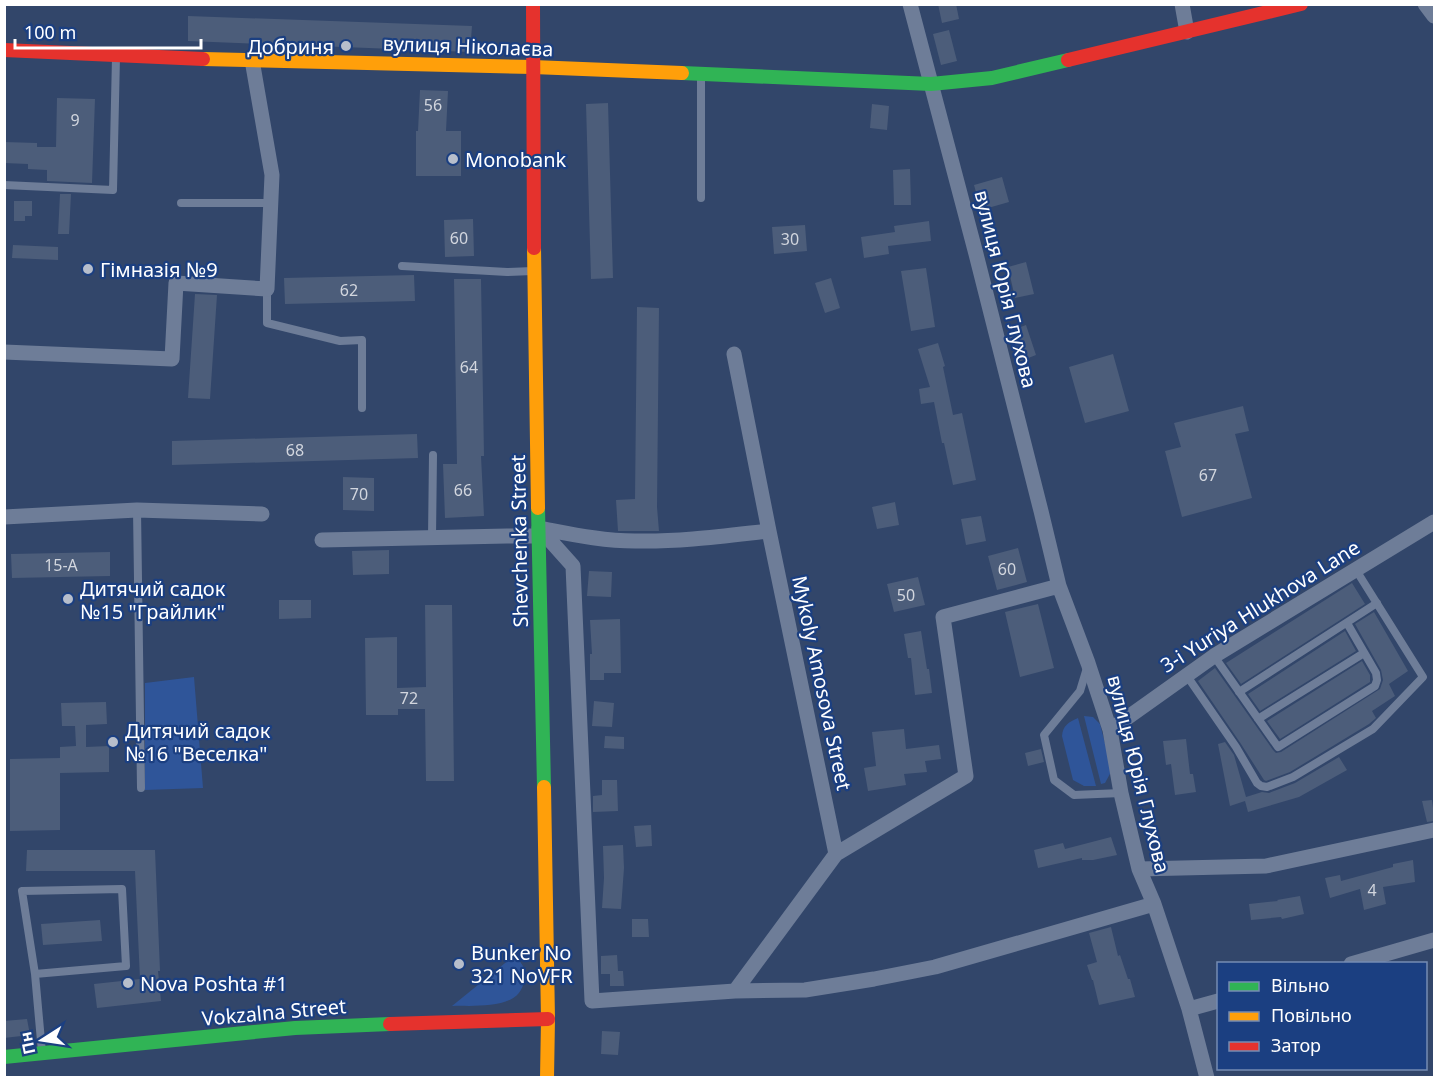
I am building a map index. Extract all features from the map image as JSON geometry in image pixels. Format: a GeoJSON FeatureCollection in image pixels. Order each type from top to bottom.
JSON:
{"type":"FeatureCollection","features":[{"type":"Feature","properties":{"kind":"street","name":"Shevchenka Street"},"geometry":{"type":"LineString","coordinates":[[533,4],[534,271],[548,1019],[547,1077]]}},
{"type":"Feature","properties":{"kind":"street","name":"вулиця Юрія Глухова"},"geometry":{"type":"LineString","coordinates":[[910,4],[1002,355],[1059,586],[1110,730],[1121,793],[1139,868],[1154,904],[1189,1009],[1207,1077]]}},
{"type":"Feature","properties":{"kind":"street"},"geometry":{"type":"LineString","coordinates":[[1182,4],[1187,32]]}},
{"type":"Feature","properties":{"kind":"street","name":"вулиця Ніколаєва"},"geometry":{"type":"LineString","coordinates":[[4,50],[252,60],[533,67],[931,84],[992,78],[1301,4]]}},
{"type":"Feature","properties":{"kind":"street"},"geometry":{"type":"LineString","coordinates":[[1425,4],[1434,16]]}},
{"type":"Feature","properties":{"kind":"street"},"geometry":{"type":"LineString","coordinates":[[4,352],[172,359],[176,283],[267,289],[272,175],[252,60]]}},
{"type":"Feature","properties":{"kind":"street","name":"Mykoly Amosova Street"},"geometry":{"type":"LineString","coordinates":[[734,354],[836,854]]}},
{"type":"Feature","properties":{"kind":"street"},"geometry":{"type":"LineString","coordinates":[[4,517],[137,510],[262,514]]}},
{"type":"Feature","properties":{"kind":"street","name":"3-i Yuriya Hlukhova Lane"},"geometry":{"type":"LineString","coordinates":[[1110,730],[1214,656],[1434,522]]}},
{"type":"Feature","properties":{"kind":"street"},"geometry":{"type":"LineString","coordinates":[[322,540],[539,532],[633,541],[685,540],[769,531]]}},
{"type":"Feature","properties":{"kind":"street"},"geometry":{"type":"LineString","coordinates":[[539,532],[573,566],[592,1001],[735,991],[805,990],[935,967],[1154,904]]}},
{"type":"Feature","properties":{"kind":"street"},"geometry":{"type":"LineString","coordinates":[[735,991],[836,854],[966,776],[943,617],[1059,586]]}},
{"type":"Feature","properties":{"kind":"street"},"geometry":{"type":"LineString","coordinates":[[1139,868],[1266,866],[1434,830]]}},
{"type":"Feature","properties":{"kind":"street"},"geometry":{"type":"LineString","coordinates":[[1355,962],[1434,940]]}},
{"type":"Feature","properties":{"kind":"street"},"geometry":{"type":"LineString","coordinates":[[1189,1009],[1217,1001]]}},
{"type":"Feature","properties":{"kind":"street","name":"Vokzalna Street"},"geometry":{"type":"LineString","coordinates":[[4,1057],[295,1028],[548,1019]]}},
{"type":"Feature","properties":{"kind":"lane"},"geometry":{"type":"LineString","coordinates":[[4,185],[113,190],[116,55]]}},
{"type":"Feature","properties":{"kind":"lane"},"geometry":{"type":"LineString","coordinates":[[701,74],[701,198]]}},
{"type":"Feature","properties":{"kind":"lane"},"geometry":{"type":"LineString","coordinates":[[181,203],[271,203]]}},
{"type":"Feature","properties":{"kind":"lane"},"geometry":{"type":"LineString","coordinates":[[402,266],[507,272],[534,271]]}},
{"type":"Feature","properties":{"kind":"lane"},"geometry":{"type":"LineString","coordinates":[[267,289],[267,323],[340,340],[362,340],[362,408]]}},
{"type":"Feature","properties":{"kind":"lane"},"geometry":{"type":"LineString","coordinates":[[432,537],[433,455]]}},
{"type":"Feature","properties":{"kind":"lane"},"geometry":{"type":"LineString","coordinates":[[137,510],[141,788]]}},
{"type":"Feature","properties":{"kind":"lane"},"geometry":{"type":"LineString","coordinates":[[1187,676],[1261,786],[1267,787],[1293,777],[1373,729],[1423,677],[1356,570]]}},
{"type":"Feature","properties":{"kind":"lane"},"geometry":{"type":"LineString","coordinates":[[1239,692],[1377,603]]}},
{"type":"Feature","properties":{"kind":"lane"},"geometry":{"type":"LineString","coordinates":[[1214,656],[1278,747],[1375,686],[1376,673],[1347,622]]}},
{"type":"Feature","properties":{"kind":"lane"},"geometry":{"type":"LineString","coordinates":[[1258,719],[1364,652]]}},
{"type":"Feature","properties":{"kind":"lane"},"geometry":{"type":"LineString","coordinates":[[1088,663],[1080,691],[1044,735],[1054,780],[1074,795],[1121,793]]}},
{"type":"Feature","properties":{"kind":"lane"},"geometry":{"type":"LineString","coordinates":[[35,974],[126,966],[122,889],[22,891],[35,974],[42,1053]]}},
{"type":"Feature","properties":{"kind":"shaded area"},"geometry":{"type":"Polygon","coordinates":[[[194,677],[203,788],[145,790],[145,683],[194,677]]]}},
{"type":"Feature","properties":{"kind":"shaded area"},"geometry":{"type":"Polygon","coordinates":[[[1084,716],[1093,717],[1100,724],[1112,770],[1105,783],[1101,784],[1084,716]]]}},
{"type":"Feature","properties":{"kind":"shaded area"},"geometry":{"type":"Polygon","coordinates":[[[1078,718],[1096,786],[1084,786],[1073,780],[1062,736],[1067,724],[1078,718]]]}},
{"type":"Feature","properties":{"kind":"shaded area"},"geometry":{"type":"Polygon","coordinates":[[[515,955],[525,973],[521,990],[515,997],[506,1002],[484,1006],[452,1006],[515,955]]]}},
{"type":"Feature","properties":{"kind":"building"},"geometry":{"type":"Polygon","coordinates":[[[938,4],[956,4],[959,19],[942,23],[938,4]]]}},
{"type":"Feature","properties":{"kind":"building"},"geometry":{"type":"Polygon","coordinates":[[[188,16],[472,26],[470,52],[188,41],[188,16]]]}},
{"type":"Feature","properties":{"kind":"building"},"geometry":{"type":"Polygon","coordinates":[[[949,30],[957,61],[941,65],[933,34],[949,30]]]}},
{"type":"Feature","properties":{"kind":"building"},"geometry":{"type":"Polygon","coordinates":[[[420,90],[448,91],[446,131],[461,131],[461,176],[416,176],[416,131],[418,131],[420,90]]]}},
{"type":"Feature","properties":{"kind":"building"},"geometry":{"type":"Polygon","coordinates":[[[57,98],[95,99],[92,183],[47,181],[47,170],[28,169],[28,164],[4,163],[4,142],[37,143],[37,147],[56,147],[57,98]]]}},
{"type":"Feature","properties":{"kind":"building"},"geometry":{"type":"Polygon","coordinates":[[[608,103],[613,278],[591,279],[586,104],[608,103]]]}},
{"type":"Feature","properties":{"kind":"building"},"geometry":{"type":"Polygon","coordinates":[[[872,104],[889,106],[887,130],[870,128],[872,104]]]}},
{"type":"Feature","properties":{"kind":"building"},"geometry":{"type":"Polygon","coordinates":[[[910,169],[911,205],[894,205],[893,170],[910,169]]]}},
{"type":"Feature","properties":{"kind":"building"},"geometry":{"type":"Polygon","coordinates":[[[1002,177],[1009,202],[981,210],[974,185],[1002,177]]]}},
{"type":"Feature","properties":{"kind":"building"},"geometry":{"type":"Polygon","coordinates":[[[60,194],[71,194],[69,234],[58,234],[60,194]]]}},
{"type":"Feature","properties":{"kind":"building"},"geometry":{"type":"Polygon","coordinates":[[[14,201],[32,201],[32,216],[25,216],[25,221],[14,221],[14,201]]]}},
{"type":"Feature","properties":{"kind":"building"},"geometry":{"type":"Polygon","coordinates":[[[473,219],[474,256],[445,257],[444,220],[473,219]]]}},
{"type":"Feature","properties":{"kind":"building"},"geometry":{"type":"Polygon","coordinates":[[[929,221],[931,241],[888,246],[889,254],[864,258],[861,237],[895,232],[894,226],[929,221]]]}},
{"type":"Feature","properties":{"kind":"building"},"geometry":{"type":"Polygon","coordinates":[[[805,225],[807,251],[774,254],[772,227],[805,225]]]}},
{"type":"Feature","properties":{"kind":"building"},"geometry":{"type":"Polygon","coordinates":[[[13,245],[58,247],[58,260],[12,258],[13,245]]]}},
{"type":"Feature","properties":{"kind":"building"},"geometry":{"type":"Polygon","coordinates":[[[1026,262],[1034,294],[1015,298],[1008,267],[1026,262]]]}},
{"type":"Feature","properties":{"kind":"building"},"geometry":{"type":"Polygon","coordinates":[[[926,268],[935,327],[911,331],[901,271],[926,268]]]}},
{"type":"Feature","properties":{"kind":"building"},"geometry":{"type":"Polygon","coordinates":[[[414,275],[415,301],[285,304],[284,278],[414,275]]]}},
{"type":"Feature","properties":{"kind":"building"},"geometry":{"type":"Polygon","coordinates":[[[831,278],[840,308],[825,313],[815,283],[831,278]]]}},
{"type":"Feature","properties":{"kind":"building"},"geometry":{"type":"Polygon","coordinates":[[[454,279],[481,279],[484,456],[481,456],[484,516],[445,518],[443,464],[457,464],[454,279]]]}},
{"type":"Feature","properties":{"kind":"building"},"geometry":{"type":"Polygon","coordinates":[[[195,294],[217,295],[210,399],[188,398],[195,294]]]}},
{"type":"Feature","properties":{"kind":"building"},"geometry":{"type":"Polygon","coordinates":[[[637,307],[659,308],[657,507],[659,531],[618,531],[616,500],[635,499],[637,307]]]}},
{"type":"Feature","properties":{"kind":"building"},"geometry":{"type":"Polygon","coordinates":[[[1026,325],[1036,355],[1018,362],[1007,332],[1026,325]]]}},
{"type":"Feature","properties":{"kind":"building"},"geometry":{"type":"Polygon","coordinates":[[[938,343],[945,366],[943,367],[953,415],[962,413],[976,480],[953,485],[934,402],[921,404],[919,389],[930,387],[918,349],[938,343]]]}},
{"type":"Feature","properties":{"kind":"building"},"geometry":{"type":"Polygon","coordinates":[[[1113,354],[1129,411],[1085,423],[1069,367],[1113,354]]]}},
{"type":"Feature","properties":{"kind":"building"},"geometry":{"type":"Polygon","coordinates":[[[1243,406],[1249,431],[1235,434],[1252,498],[1182,517],[1165,451],[1181,447],[1174,423],[1243,406]]]}},
{"type":"Feature","properties":{"kind":"building"},"geometry":{"type":"Polygon","coordinates":[[[417,434],[418,458],[172,465],[172,441],[417,434]]]}},
{"type":"Feature","properties":{"kind":"building"},"geometry":{"type":"Polygon","coordinates":[[[343,477],[374,478],[374,511],[343,510],[343,477]]]}},
{"type":"Feature","properties":{"kind":"building"},"geometry":{"type":"Polygon","coordinates":[[[895,502],[899,525],[877,529],[872,507],[895,502]]]}},
{"type":"Feature","properties":{"kind":"building"},"geometry":{"type":"Polygon","coordinates":[[[981,516],[986,541],[966,545],[961,519],[981,516]]]}},
{"type":"Feature","properties":{"kind":"building"},"geometry":{"type":"Polygon","coordinates":[[[1018,548],[1027,582],[997,590],[988,556],[1018,548]]]}},
{"type":"Feature","properties":{"kind":"building"},"geometry":{"type":"Polygon","coordinates":[[[389,550],[389,574],[353,575],[352,551],[389,550]]]}},
{"type":"Feature","properties":{"kind":"building"},"geometry":{"type":"Polygon","coordinates":[[[110,552],[110,576],[12,578],[11,554],[110,552]]]}},
{"type":"Feature","properties":{"kind":"building"},"geometry":{"type":"Polygon","coordinates":[[[589,571],[612,572],[611,597],[587,596],[589,571]]]}},
{"type":"Feature","properties":{"kind":"building"},"geometry":{"type":"Polygon","coordinates":[[[918,577],[925,605],[894,612],[887,584],[918,577]]]}},
{"type":"Feature","properties":{"kind":"building"},"geometry":{"type":"Polygon","coordinates":[[[1352,583],[1365,604],[1241,684],[1226,663],[1352,583]]]}},
{"type":"Feature","properties":{"kind":"building"},"geometry":{"type":"Polygon","coordinates":[[[279,600],[311,600],[311,618],[279,619],[279,600]]]}},
{"type":"Feature","properties":{"kind":"building"},"geometry":{"type":"Polygon","coordinates":[[[1038,604],[1054,668],[1020,677],[1005,612],[1038,604]]]}},
{"type":"Feature","properties":{"kind":"building"},"geometry":{"type":"Polygon","coordinates":[[[425,605],[452,605],[454,781],[426,781],[425,709],[398,709],[398,715],[366,715],[365,638],[397,637],[397,688],[426,687],[425,605]]]}},
{"type":"Feature","properties":{"kind":"building"},"geometry":{"type":"Polygon","coordinates":[[[1374,612],[1408,671],[1389,684],[1395,696],[1372,711],[1376,718],[1369,724],[1290,772],[1264,780],[1198,681],[1215,668],[1273,750],[1276,753],[1281,752],[1380,689],[1383,680],[1381,670],[1355,624],[1374,612]]]}},
{"type":"Feature","properties":{"kind":"building"},"geometry":{"type":"Polygon","coordinates":[[[620,619],[621,673],[604,673],[604,680],[590,680],[590,654],[592,654],[590,620],[620,619]]]}},
{"type":"Feature","properties":{"kind":"building"},"geometry":{"type":"Polygon","coordinates":[[[921,631],[932,693],[915,695],[911,658],[908,658],[904,634],[921,631]]]}},
{"type":"Feature","properties":{"kind":"building"},"geometry":{"type":"Polygon","coordinates":[[[1345,631],[1356,651],[1260,711],[1248,694],[1345,631]]]}},
{"type":"Feature","properties":{"kind":"building"},"geometry":{"type":"Polygon","coordinates":[[[1362,661],[1370,675],[1370,682],[1280,739],[1267,721],[1362,661]]]}},
{"type":"Feature","properties":{"kind":"building"},"geometry":{"type":"Polygon","coordinates":[[[594,701],[614,703],[612,727],[592,726],[594,701]]]}},
{"type":"Feature","properties":{"kind":"building"},"geometry":{"type":"Polygon","coordinates":[[[106,702],[107,724],[86,725],[86,747],[109,746],[109,772],[60,773],[60,830],[10,831],[10,759],[60,758],[60,747],[76,746],[75,726],[62,726],[61,703],[106,702]]]}},
{"type":"Feature","properties":{"kind":"building"},"geometry":{"type":"Polygon","coordinates":[[[904,729],[906,749],[939,745],[941,759],[925,761],[927,772],[904,774],[906,785],[868,791],[864,768],[876,766],[872,732],[904,729]]]}},
{"type":"Feature","properties":{"kind":"building"},"geometry":{"type":"Polygon","coordinates":[[[605,736],[624,737],[624,749],[604,748],[605,736]]]}},
{"type":"Feature","properties":{"kind":"building"},"geometry":{"type":"Polygon","coordinates":[[[1186,739],[1190,774],[1193,774],[1196,792],[1175,795],[1171,764],[1166,765],[1163,741],[1186,739]]]}},
{"type":"Feature","properties":{"kind":"building"},"geometry":{"type":"Polygon","coordinates":[[[1225,742],[1234,755],[1246,797],[1262,792],[1269,793],[1295,783],[1339,757],[1347,770],[1299,797],[1248,812],[1245,801],[1230,806],[1218,744],[1225,742]]]}},
{"type":"Feature","properties":{"kind":"building"},"geometry":{"type":"Polygon","coordinates":[[[1041,749],[1044,762],[1028,766],[1025,753],[1041,749]]]}},
{"type":"Feature","properties":{"kind":"building"},"geometry":{"type":"Polygon","coordinates":[[[602,780],[617,780],[618,811],[593,812],[593,796],[602,795],[602,780]]]}},
{"type":"Feature","properties":{"kind":"building"},"geometry":{"type":"Polygon","coordinates":[[[1432,800],[1434,821],[1427,822],[1422,801],[1432,800]]]}},
{"type":"Feature","properties":{"kind":"building"},"geometry":{"type":"Polygon","coordinates":[[[651,825],[652,846],[636,847],[634,826],[651,825]]]}},
{"type":"Feature","properties":{"kind":"building"},"geometry":{"type":"Polygon","coordinates":[[[1111,837],[1117,855],[1093,860],[1082,860],[1082,858],[1038,868],[1034,850],[1063,843],[1065,849],[1111,837]]]}},
{"type":"Feature","properties":{"kind":"building"},"geometry":{"type":"Polygon","coordinates":[[[623,845],[621,909],[602,908],[603,846],[623,845]]]}},
{"type":"Feature","properties":{"kind":"building"},"geometry":{"type":"Polygon","coordinates":[[[27,850],[155,850],[160,971],[158,971],[161,1001],[97,1008],[94,984],[140,979],[135,871],[26,871],[27,850]]]}},
{"type":"Feature","properties":{"kind":"building"},"geometry":{"type":"Polygon","coordinates":[[[1413,860],[1415,882],[1383,887],[1386,904],[1364,910],[1360,889],[1330,898],[1325,878],[1340,875],[1341,881],[1413,860]]]}},
{"type":"Feature","properties":{"kind":"building"},"geometry":{"type":"Polygon","coordinates":[[[1300,896],[1304,914],[1282,919],[1281,917],[1251,920],[1249,904],[1300,896]]]}},
{"type":"Feature","properties":{"kind":"building"},"geometry":{"type":"Polygon","coordinates":[[[632,919],[648,919],[649,937],[632,937],[632,919]]]}},
{"type":"Feature","properties":{"kind":"building"},"geometry":{"type":"Polygon","coordinates":[[[100,920],[102,941],[43,945],[41,924],[100,920]]]}},
{"type":"Feature","properties":{"kind":"building"},"geometry":{"type":"Polygon","coordinates":[[[1111,927],[1118,956],[1120,955],[1128,979],[1130,979],[1135,997],[1099,1005],[1087,965],[1097,962],[1089,933],[1111,927]]]}},
{"type":"Feature","properties":{"kind":"building"},"geometry":{"type":"Polygon","coordinates":[[[617,955],[618,971],[623,971],[624,986],[610,986],[610,974],[601,974],[601,956],[617,955]]]}},
{"type":"Feature","properties":{"kind":"building"},"geometry":{"type":"Polygon","coordinates":[[[27,1019],[30,1035],[4,1038],[4,1021],[27,1019]]]}},
{"type":"Feature","properties":{"kind":"building"},"geometry":{"type":"Polygon","coordinates":[[[602,1031],[620,1032],[618,1055],[601,1054],[602,1031]]]}},
{"type":"Feature","properties":{"kind":"traffic: fast"},"geometry":{"type":"LineString","coordinates":[[682,73],[931,84],[992,78],[1068,60]]}},
{"type":"Feature","properties":{"kind":"traffic: fast"},"geometry":{"type":"LineString","coordinates":[[538,508],[544,787]]}},
{"type":"Feature","properties":{"kind":"traffic: fast"},"geometry":{"type":"LineString","coordinates":[[4,1057],[295,1028],[390,1024]]}},
{"type":"Feature","properties":{"kind":"traffic: slow"},"geometry":{"type":"LineString","coordinates":[[203,59],[682,73]]}},
{"type":"Feature","properties":{"kind":"traffic: slow"},"geometry":{"type":"LineString","coordinates":[[534,248],[538,508]]}},
{"type":"Feature","properties":{"kind":"traffic: slow"},"geometry":{"type":"LineString","coordinates":[[544,787],[547,1078]]}},
{"type":"Feature","properties":{"kind":"traffic: jam"},"geometry":{"type":"LineString","coordinates":[[533,4],[534,248]]}},
{"type":"Feature","properties":{"kind":"traffic: jam"},"geometry":{"type":"LineString","coordinates":[[1068,60],[1301,4]]}},
{"type":"Feature","properties":{"kind":"traffic: jam"},"geometry":{"type":"LineString","coordinates":[[4,50],[203,59]]}},
{"type":"Feature","properties":{"kind":"traffic: jam"},"geometry":{"type":"LineString","coordinates":[[390,1024],[548,1019]]}},
{"type":"Feature","properties":{"kind":"place","name":"Добриня"},"geometry":{"type":"Point","coordinates":[346,46]}},
{"type":"Feature","properties":{"kind":"place","name":"Monobank"},"geometry":{"type":"Point","coordinates":[453,159]}},
{"type":"Feature","properties":{"kind":"place","name":"Гімназія №9"},"geometry":{"type":"Point","coordinates":[88,269]}},
{"type":"Feature","properties":{"kind":"place","name":"Дитячий садок №15 \"Грайлик\""},"geometry":{"type":"Point","coordinates":[68,599]}},
{"type":"Feature","properties":{"kind":"place","name":"Дитячий садок №16 \"Веселка\""},"geometry":{"type":"Point","coordinates":[113,742]}},
{"type":"Feature","properties":{"kind":"place","name":"Bunker No 321 NoVFR"},"geometry":{"type":"Point","coordinates":[459,964]}},
{"type":"Feature","properties":{"kind":"place","name":"Nova Poshta #1"},"geometry":{"type":"Point","coordinates":[128,983]}}]}
